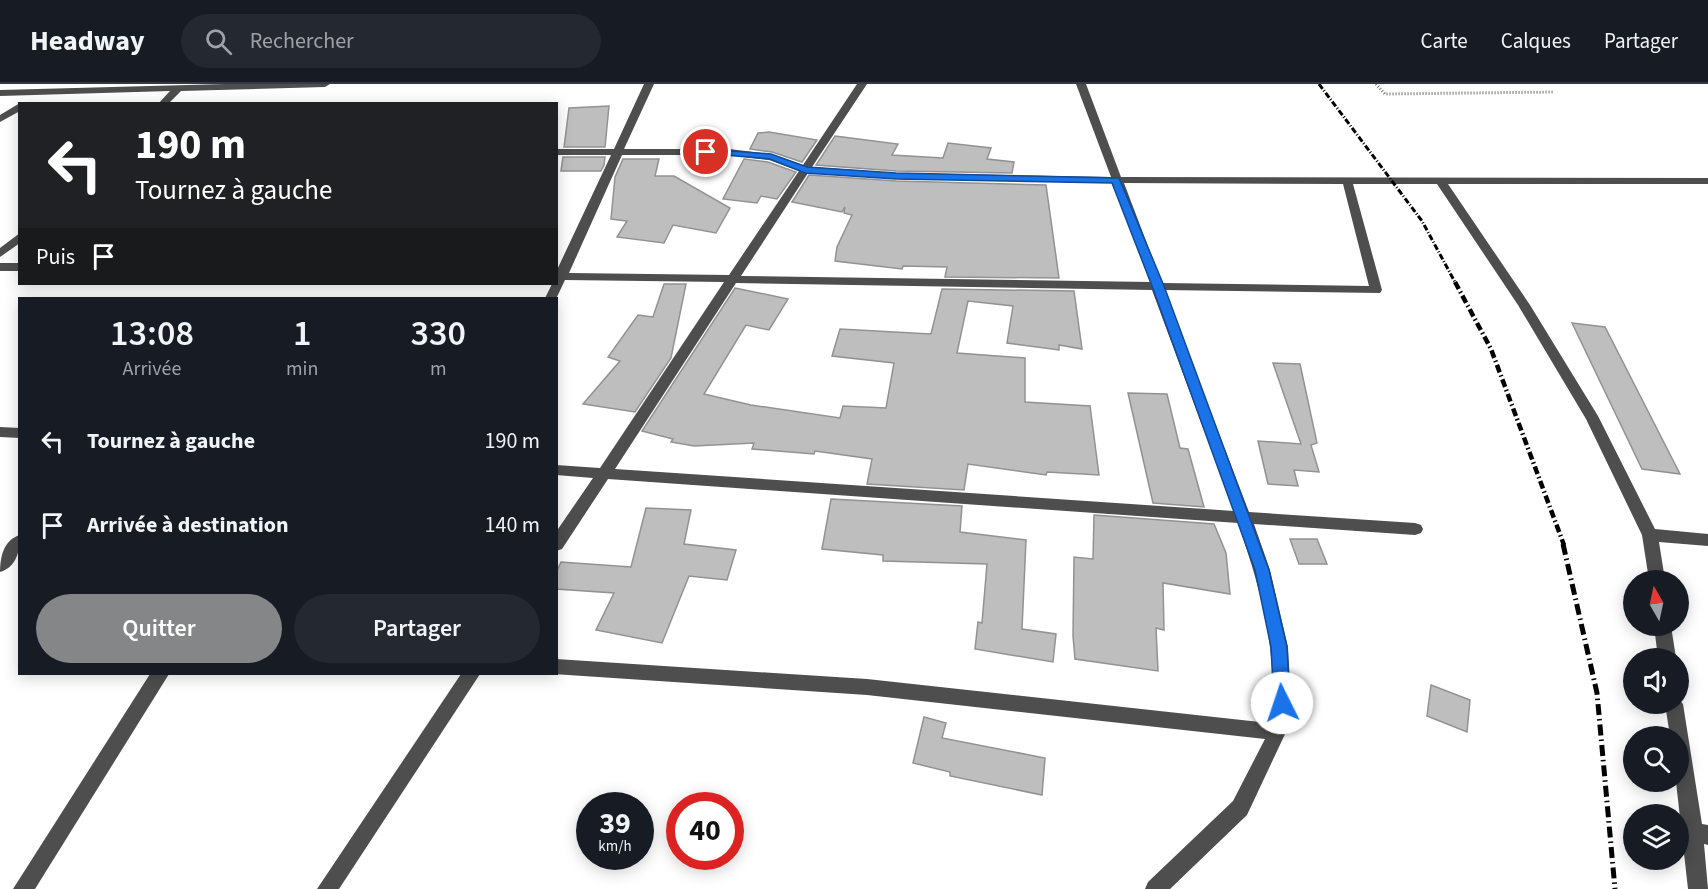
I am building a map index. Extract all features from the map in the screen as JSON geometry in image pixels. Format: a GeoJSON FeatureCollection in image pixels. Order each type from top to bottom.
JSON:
{"type":"FeatureCollection","features":[{"type":"Feature","properties":{"kind":"street"},"geometry":{"type":"LineString","coordinates":[[0,93],[108,87],[179,88],[325,84]]}},
{"type":"Feature","properties":{"kind":"street"},"geometry":{"type":"LineString","coordinates":[[650,84],[559,276],[1376,290],[1347,180]]}},
{"type":"Feature","properties":{"kind":"street"},"geometry":{"type":"LineString","coordinates":[[558,542],[862,84]]}},
{"type":"Feature","properties":{"kind":"street"},"geometry":{"type":"LineString","coordinates":[[1080,84],[1244,518],[1262,570],[1279,647],[1282,703],[1277,732],[1263,764],[1240,808],[1155,889]]}},
{"type":"Feature","properties":{"kind":"street"},"geometry":{"type":"LineString","coordinates":[[164,102],[179,88]]}},
{"type":"Feature","properties":{"kind":"street"},"geometry":{"type":"LineString","coordinates":[[25,102],[39,92]]}},
{"type":"Feature","properties":{"kind":"street"},"geometry":{"type":"LineString","coordinates":[[0,119],[18,107]]}},
{"type":"Feature","properties":{"kind":"street"},"geometry":{"type":"LineString","coordinates":[[558,152],[729,152],[771,157],[805,170],[896,176],[1116,180],[1708,181]]}},
{"type":"Feature","properties":{"kind":"street"},"geometry":{"type":"LineString","coordinates":[[1440,180],[1555,355],[1593,420],[1650,535],[1655,570]]}},
{"type":"Feature","properties":{"kind":"street"},"geometry":{"type":"LineString","coordinates":[[0,254],[18,238]]}},
{"type":"Feature","properties":{"kind":"street"},"geometry":{"type":"LineString","coordinates":[[0,267],[18,267]]}},
{"type":"Feature","properties":{"kind":"street"},"geometry":{"type":"LineString","coordinates":[[0,432],[18,433]]}},
{"type":"Feature","properties":{"kind":"street"},"geometry":{"type":"LineString","coordinates":[[558,470],[1415,529]]}},
{"type":"Feature","properties":{"kind":"street"},"geometry":{"type":"LineString","coordinates":[[1650,535],[1708,540]]}},
{"type":"Feature","properties":{"kind":"street"},"geometry":{"type":"LineString","coordinates":[[0,566],[18,544]]}},
{"type":"Feature","properties":{"kind":"street"},"geometry":{"type":"LineString","coordinates":[[558,667],[867,687],[1277,732]]}},
{"type":"Feature","properties":{"kind":"street"},"geometry":{"type":"LineString","coordinates":[[22,889],[159,675]]}},
{"type":"Feature","properties":{"kind":"street"},"geometry":{"type":"LineString","coordinates":[[327,889],[470,675]]}},
{"type":"Feature","properties":{"kind":"street"},"geometry":{"type":"LineString","coordinates":[[1676,714],[1700,833],[1698,889]]}},
{"type":"Feature","properties":{"kind":"path"},"geometry":{"type":"LineString","coordinates":[[1376,84],[1385,94],[1554,92]]}},
{"type":"Feature","properties":{"kind":"building"},"geometry":{"type":"Polygon","coordinates":[[[609,106],[605,147],[564,147],[569,108],[609,106]]]}},
{"type":"Feature","properties":{"kind":"building"},"geometry":{"type":"Polygon","coordinates":[[[769,132],[817,140],[802,162],[772,152],[750,149],[758,133],[769,132]]]}},
{"type":"Feature","properties":{"kind":"building"},"geometry":{"type":"Polygon","coordinates":[[[835,136],[898,144],[892,155],[943,158],[948,143],[991,148],[987,159],[1014,162],[1012,173],[896,171],[816,165],[835,136]]]}},
{"type":"Feature","properties":{"kind":"building"},"geometry":{"type":"Polygon","coordinates":[[[563,157],[605,157],[601,171],[561,171],[563,157]]]}},
{"type":"Feature","properties":{"kind":"building"},"geometry":{"type":"Polygon","coordinates":[[[623,159],[659,159],[655,176],[674,176],[730,208],[716,233],[673,225],[664,243],[617,237],[627,221],[611,219],[615,177],[623,159]]]}},
{"type":"Feature","properties":{"kind":"building"},"geometry":{"type":"Polygon","coordinates":[[[744,159],[768,162],[796,172],[777,199],[761,196],[757,203],[723,199],[744,159]]]}},
{"type":"Feature","properties":{"kind":"building"},"geometry":{"type":"Polygon","coordinates":[[[809,175],[896,181],[1046,185],[1059,278],[945,277],[947,267],[903,266],[902,269],[835,261],[837,247],[852,215],[844,213],[845,207],[842,212],[792,202],[809,175]]]}},
{"type":"Feature","properties":{"kind":"building"},"geometry":{"type":"Polygon","coordinates":[[[664,284],[686,284],[671,358],[635,412],[583,404],[620,361],[608,357],[638,315],[653,317],[664,284]]]}},
{"type":"Feature","properties":{"kind":"building"},"geometry":{"type":"Polygon","coordinates":[[[735,288],[788,299],[769,330],[746,325],[704,394],[751,405],[840,418],[843,406],[886,408],[894,363],[832,356],[840,329],[931,334],[942,289],[1074,291],[1082,349],[1059,345],[1059,350],[1007,343],[1013,306],[968,301],[957,353],[1025,358],[1025,402],[1090,406],[1099,475],[1047,472],[1046,475],[968,464],[964,490],[867,484],[872,459],[815,451],[814,454],[752,449],[754,443],[694,446],[671,442],[673,439],[642,431],[735,288]]]}},
{"type":"Feature","properties":{"kind":"building"},"geometry":{"type":"Polygon","coordinates":[[[1572,323],[1605,327],[1680,474],[1642,469],[1572,323]]]}},
{"type":"Feature","properties":{"kind":"building"},"geometry":{"type":"Polygon","coordinates":[[[1273,363],[1300,364],[1317,443],[1311,445],[1319,472],[1294,470],[1298,486],[1268,484],[1258,441],[1301,444],[1273,363]]]}},
{"type":"Feature","properties":{"kind":"building"},"geometry":{"type":"Polygon","coordinates":[[[1128,393],[1167,394],[1180,448],[1188,449],[1204,507],[1153,503],[1128,393]]]}},
{"type":"Feature","properties":{"kind":"building"},"geometry":{"type":"Polygon","coordinates":[[[831,499],[962,506],[960,532],[1026,540],[1022,629],[1056,634],[1053,662],[975,649],[978,622],[982,623],[987,564],[883,561],[883,555],[822,549],[831,499]]]}},
{"type":"Feature","properties":{"kind":"building"},"geometry":{"type":"Polygon","coordinates":[[[646,508],[691,510],[684,544],[736,550],[727,580],[689,576],[662,643],[596,630],[614,593],[558,589],[558,569],[561,562],[631,567],[646,508]]]}},
{"type":"Feature","properties":{"kind":"building"},"geometry":{"type":"Polygon","coordinates":[[[1094,515],[1214,524],[1226,553],[1230,594],[1163,583],[1164,630],[1156,628],[1158,671],[1075,659],[1074,557],[1093,559],[1094,515]]]}},
{"type":"Feature","properties":{"kind":"building"},"geometry":{"type":"Polygon","coordinates":[[[1290,539],[1317,539],[1327,564],[1299,564],[1290,539]]]}},
{"type":"Feature","properties":{"kind":"building"},"geometry":{"type":"Polygon","coordinates":[[[1431,685],[1470,700],[1467,732],[1427,716],[1431,685]]]}},
{"type":"Feature","properties":{"kind":"building"},"geometry":{"type":"Polygon","coordinates":[[[924,717],[946,723],[942,738],[1045,758],[1042,795],[950,776],[950,772],[913,763],[924,717]]]}},
{"type":"Feature","properties":{"kind":"railway"},"geometry":{"type":"LineString","coordinates":[[1319,84],[1422,221],[1456,284]]}},
{"type":"Feature","properties":{"kind":"railway"},"geometry":{"type":"LineString","coordinates":[[1455,282],[1491,349],[1564,545]]}},
{"type":"Feature","properties":{"kind":"railway"},"geometry":{"type":"LineString","coordinates":[[1563,544],[1597,693],[1615,889]]}},
{"type":"Feature","properties":{"kind":"route"},"geometry":{"type":"LineString","coordinates":[[706,152],[771,157],[805,170],[896,176],[1116,180],[1158,286],[1262,570],[1279,647],[1282,703]]}}]}
